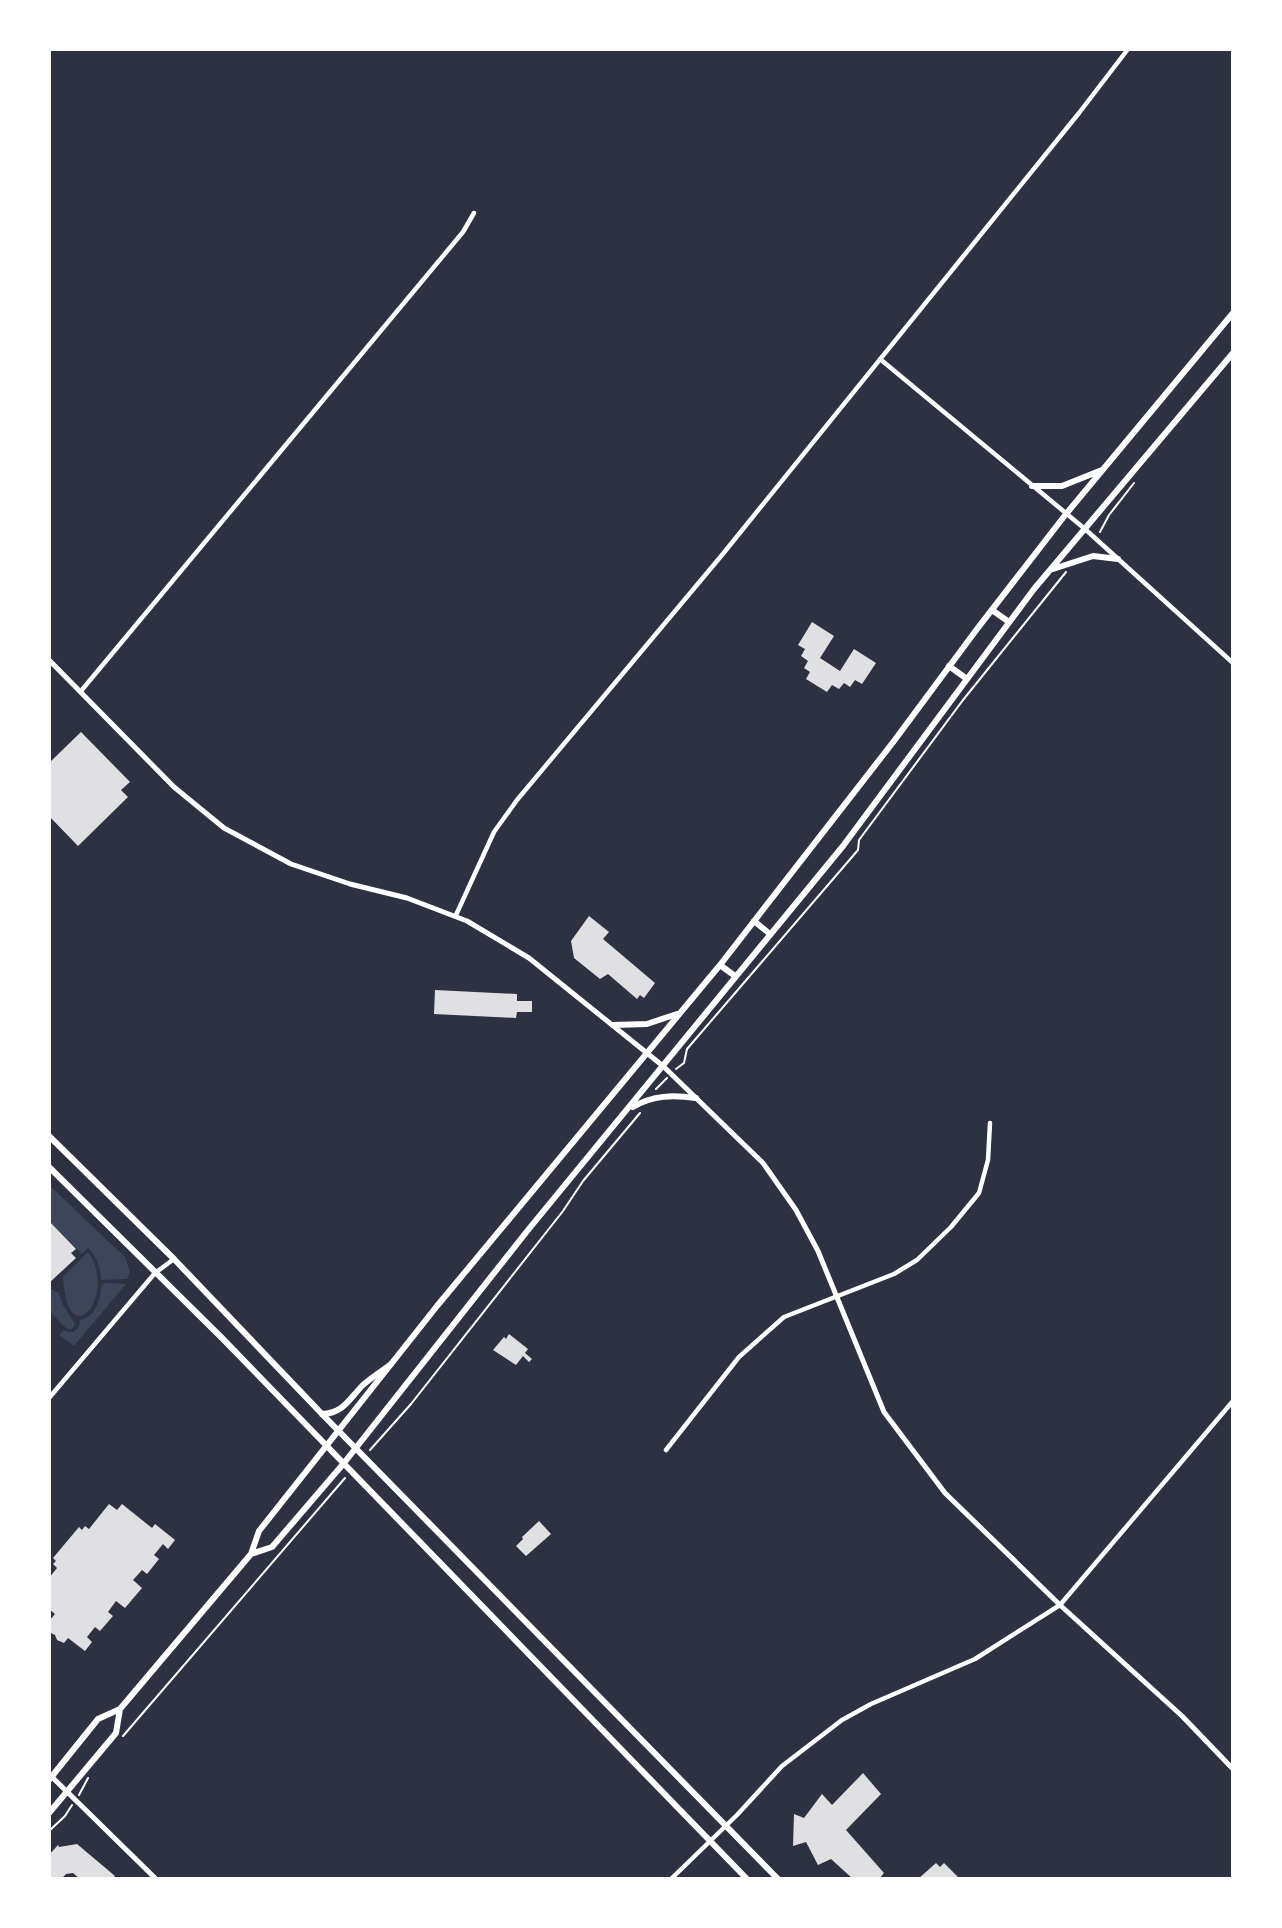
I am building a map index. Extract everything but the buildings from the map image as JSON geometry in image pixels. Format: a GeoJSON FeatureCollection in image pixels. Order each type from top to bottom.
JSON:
{"type":"FeatureCollection","features":[{"type":"Feature","properties":{"kind":"main road"},"geometry":{"type":"LineString","coordinates":[[50,1777],[98,1719],[120,1709],[251,1554],[259,1531],[391,1364],[720,965],[1066,514],[1233,313]]}},
{"type":"Feature","properties":{"kind":"main road"},"geometry":{"type":"LineString","coordinates":[[251,1554],[272,1547],[344,1463],[528,1230],[850,836],[1009,622],[1233,353]]}},
{"type":"Feature","properties":{"kind":"main road"},"geometry":{"type":"LineString","coordinates":[[1032,486],[1062,486],[1103,469]]}},
{"type":"Feature","properties":{"kind":"main road"},"geometry":{"type":"LineString","coordinates":[[1051,570],[1093,556],[1118,559]]}},
{"type":"Feature","properties":{"kind":"main road"},"geometry":{"type":"LineString","coordinates":[[992,610],[1009,622]]}},
{"type":"Feature","properties":{"kind":"main road"},"geometry":{"type":"LineString","coordinates":[[949,666],[967,679]]}},
{"type":"Feature","properties":{"kind":"main road"},"geometry":{"type":"LineString","coordinates":[[754,921],[770,934]]}},
{"type":"Feature","properties":{"kind":"main road"},"geometry":{"type":"LineString","coordinates":[[720,965],[735,976]]}},
{"type":"Feature","properties":{"kind":"main road"},"geometry":{"type":"LineString","coordinates":[[613,1026],[647,1024],[679,1014]]}},
{"type":"Feature","properties":{"kind":"main road"},"geometry":{"type":"LineString","coordinates":[[628,1110],[656,1097],[676,1095],[696,1098]]}},
{"type":"Feature","properties":{"kind":"main road"},"geometry":{"type":"LineString","coordinates":[[49,1136],[173,1259],[778,1879]]}},
{"type":"Feature","properties":{"kind":"main road"},"geometry":{"type":"LineString","coordinates":[[49,1167],[222,1338],[747,1879]]}},
{"type":"Feature","properties":{"kind":"main road"},"geometry":{"type":"LineString","coordinates":[[322,1414],[331,1414],[344,1408],[363,1386],[391,1364]]}},
{"type":"Feature","properties":{"kind":"main road"},"geometry":{"type":"LineString","coordinates":[[49,1814],[116,1733],[120,1709]]}},
{"type":"Feature","properties":{"kind":"street"},"geometry":{"type":"LineString","coordinates":[[456,915],[494,832],[517,800],[722,555],[1128,49]]}},
{"type":"Feature","properties":{"kind":"street"},"geometry":{"type":"LineString","coordinates":[[80,691],[449,250],[474,213]]}},
{"type":"Feature","properties":{"kind":"street"},"geometry":{"type":"LineString","coordinates":[[880,359],[1085,529],[1233,663]]}},
{"type":"Feature","properties":{"kind":"street"},"geometry":{"type":"LineString","coordinates":[[49,660],[174,787],[239,837],[291,864],[456,915],[530,958],[663,1066],[763,1163],[796,1210],[818,1251],[884,1412],[955,1505],[1182,1716],[1233,1769]]}},
{"type":"Feature","properties":{"kind":"street"},"geometry":{"type":"LineString","coordinates":[[666,1450],[739,1357],[784,1317],[894,1274],[917,1260],[951,1227],[979,1193],[988,1160],[990,1123]]}},
{"type":"Feature","properties":{"kind":"street"},"geometry":{"type":"LineString","coordinates":[[49,1398],[155,1273],[173,1259]]}},
{"type":"Feature","properties":{"kind":"street"},"geometry":{"type":"LineString","coordinates":[[671,1879],[737,1815],[782,1766],[842,1720],[871,1704],[975,1659],[1060,1605],[1233,1401]]}},
{"type":"Feature","properties":{"kind":"street"},"geometry":{"type":"LineString","coordinates":[[50,1777],[156,1879]]}},
{"type":"Feature","properties":{"kind":"path"},"geometry":{"type":"LineString","coordinates":[[684,1062],[687,1049],[858,850],[859,840],[963,700],[1067,571]]}},
{"type":"Feature","properties":{"kind":"path"},"geometry":{"type":"LineString","coordinates":[[655,1090],[661,1085]]}},
{"type":"Feature","properties":{"kind":"path"},"geometry":{"type":"LineString","coordinates":[[365,1455],[411,1404],[583,1181],[643,1109]]}},
{"type":"Feature","properties":{"kind":"path"},"geometry":{"type":"LineString","coordinates":[[119,1740],[351,1471]]}},
{"type":"Feature","properties":{"kind":"path"},"geometry":{"type":"LineString","coordinates":[[86,1784],[89,1777]]}},
{"type":"Feature","properties":{"kind":"path"},"geometry":{"type":"LineString","coordinates":[[49,1831],[65,1816]]}},
{"type":"Feature","properties":{"kind":"shaded area"},"geometry":{"type":"Polygon","coordinates":[[[49,1185],[125,1257],[130,1272],[127,1279],[101,1280],[99,1266],[91,1251],[88,1248],[82,1254],[49,1221],[49,1185]]]}},
{"type":"Feature","properties":{"kind":"shaded area"},"geometry":{"type":"Polygon","coordinates":[[[88,1252],[96,1269],[98,1285],[89,1311],[81,1316],[73,1313],[66,1301],[63,1277],[88,1252]]]}},
{"type":"Feature","properties":{"kind":"shaded area"},"geometry":{"type":"Polygon","coordinates":[[[102,1284],[126,1284],[74,1346],[59,1335],[64,1330],[75,1331],[80,1320],[94,1311],[102,1284]]]}},
{"type":"Feature","properties":{"kind":"shaded area"},"geometry":{"type":"Polygon","coordinates":[[[51,1289],[59,1293],[75,1324],[72,1329],[67,1329],[49,1311],[51,1289]]]}}]}
